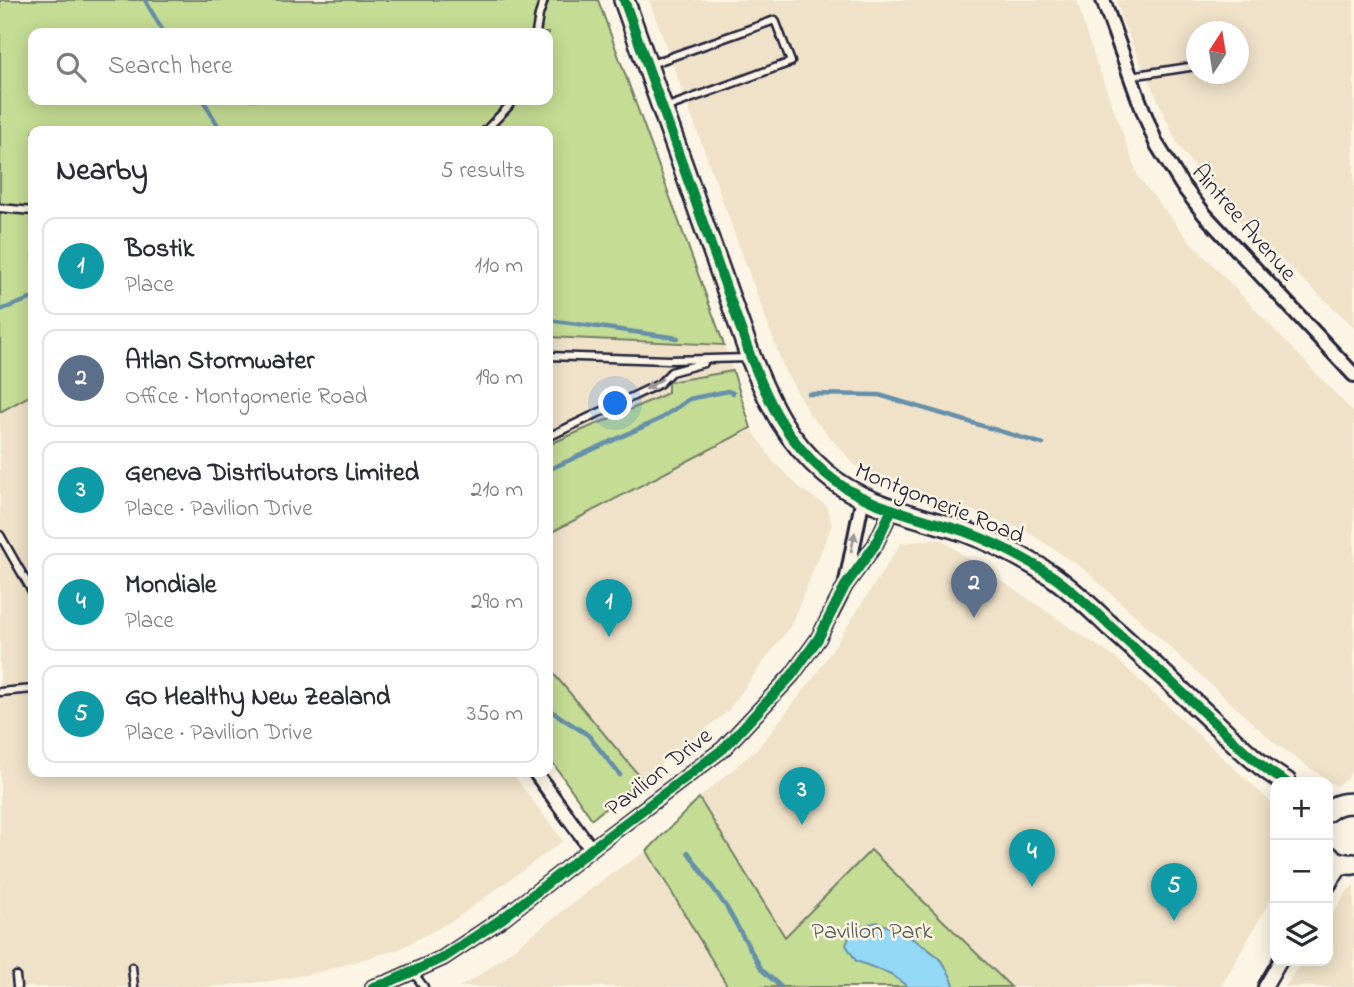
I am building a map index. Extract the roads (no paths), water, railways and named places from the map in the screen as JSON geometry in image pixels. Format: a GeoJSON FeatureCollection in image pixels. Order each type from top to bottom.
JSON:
{"type":"FeatureCollection","features":[{"type":"Feature","properties":{"kind":"street","name":"Montgomerie Road"},"geometry":{"type":"LineString","coordinates":[[624,0],[751,358],[772,408],[796,444],[840,486],[863,498],[993,542],[1055,578],[1276,777]]}},
{"type":"Feature","properties":{"kind":"street","name":"Aintree Avenue"},"geometry":{"type":"LineString","coordinates":[[1103,0],[1156,143],[1182,185],[1205,215],[1354,375]]}},
{"type":"Feature","properties":{"kind":"street","name":"Pavilion Drive"},"geometry":{"type":"LineString","coordinates":[[845,586],[863,498]]}},
{"type":"Feature","properties":{"kind":"street","name":"Pavilion Drive"},"geometry":{"type":"LineString","coordinates":[[373,987],[443,958],[503,918],[723,749],[792,675],[818,639],[845,586],[874,545],[892,509]]}},
{"type":"Feature","properties":{"kind":"street"},"geometry":{"type":"LineString","coordinates":[[539,777],[592,849]]}},
{"type":"Feature","properties":{"kind":"street"},"geometry":{"type":"LineString","coordinates":[[1333,806],[1354,803]]}},
{"type":"Feature","properties":{"kind":"street"},"geometry":{"type":"LineString","coordinates":[[1265,987],[1277,966]]}},
{"type":"Feature","properties":{"kind":"lane"},"geometry":{"type":"LineString","coordinates":[[537,28],[544,0]]}},
{"type":"Feature","properties":{"kind":"lane"},"geometry":{"type":"LineString","coordinates":[[647,65],[775,20],[787,51],[790,62],[663,109]]}},
{"type":"Feature","properties":{"kind":"lane"},"geometry":{"type":"LineString","coordinates":[[1130,76],[1186,68]]}},
{"type":"Feature","properties":{"kind":"lane"},"geometry":{"type":"LineString","coordinates":[[490,126],[509,105]]}},
{"type":"Feature","properties":{"kind":"lane"},"geometry":{"type":"LineString","coordinates":[[0,208],[28,211]]}},
{"type":"Feature","properties":{"kind":"lane"},"geometry":{"type":"LineString","coordinates":[[553,356],[668,360],[751,358]]}},
{"type":"Feature","properties":{"kind":"lane"},"geometry":{"type":"LineString","coordinates":[[553,435],[659,384],[671,372],[716,359]]}},
{"type":"Feature","properties":{"kind":"lane"},"geometry":{"type":"LineString","coordinates":[[0,535],[28,584]]}},
{"type":"Feature","properties":{"kind":"lane"},"geometry":{"type":"LineString","coordinates":[[0,692],[28,689]]}},
{"type":"Feature","properties":{"kind":"lane"},"geometry":{"type":"LineString","coordinates":[[132,967],[134,987]]}},
{"type":"Feature","properties":{"kind":"lane"},"geometry":{"type":"LineString","coordinates":[[412,971],[424,987]]}},
{"type":"Feature","properties":{"kind":"lane"},"geometry":{"type":"LineString","coordinates":[[16,976],[17,987]]}},
{"type":"Feature","properties":{"kind":"water"},"geometry":{"type":"Polygon","coordinates":[[[878,922],[915,940],[932,952],[945,966],[955,987],[908,987],[891,974],[856,961],[846,945],[851,934],[861,926],[878,922]]]}},
{"type":"Feature","properties":{"kind":"waterway"},"geometry":{"type":"LineString","coordinates":[[145,0],[161,28]]}},
{"type":"Feature","properties":{"kind":"waterway"},"geometry":{"type":"LineString","coordinates":[[206,105],[218,126]]}},
{"type":"Feature","properties":{"kind":"waterway"},"geometry":{"type":"LineString","coordinates":[[0,310],[28,300]]}},
{"type":"Feature","properties":{"kind":"waterway"},"geometry":{"type":"LineString","coordinates":[[553,321],[678,338]]}},
{"type":"Feature","properties":{"kind":"waterway"},"geometry":{"type":"LineString","coordinates":[[553,468],[660,419],[689,399],[728,391],[733,393]]}},
{"type":"Feature","properties":{"kind":"waterway"},"geometry":{"type":"LineString","coordinates":[[809,394],[879,395],[1043,444]]}},
{"type":"Feature","properties":{"kind":"waterway"},"geometry":{"type":"LineString","coordinates":[[553,712],[588,735],[620,775]]}},
{"type":"Feature","properties":{"kind":"waterway"},"geometry":{"type":"LineString","coordinates":[[688,852],[727,908],[762,970],[781,987]]}},
{"type":"Feature","properties":{"kind":"place","name":"Atlan Stormwater"},"geometry":{"type":"Point","coordinates":[974,618]}},
{"type":"Feature","properties":{"kind":"place","name":"Bostik"},"geometry":{"type":"Point","coordinates":[609,637]}},
{"type":"Feature","properties":{"kind":"place","name":"Geneva Distributors Limited"},"geometry":{"type":"Point","coordinates":[802,825]}},
{"type":"Feature","properties":{"kind":"place","name":"Mondiale"},"geometry":{"type":"Point","coordinates":[1032,887]}},
{"type":"Feature","properties":{"kind":"place","name":"GO Healthy New Zealand"},"geometry":{"type":"Point","coordinates":[1174,921]}},
{"type":"Feature","properties":{"kind":"park label","name":"Pavilion Park"},"geometry":{"type":"Point","coordinates":[872,930]}}]}
